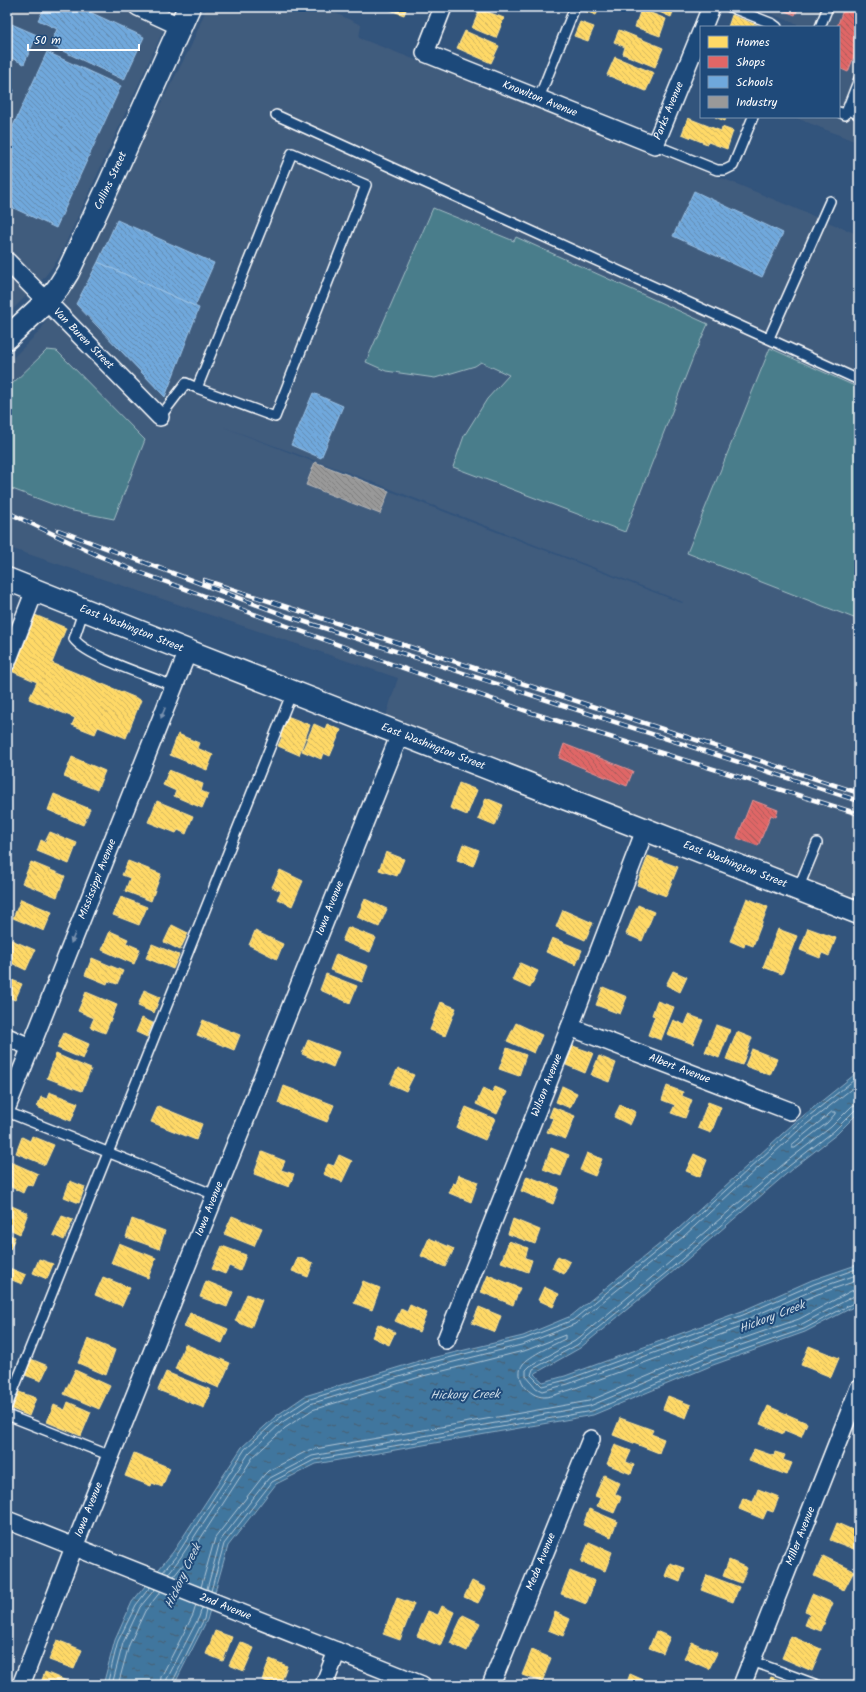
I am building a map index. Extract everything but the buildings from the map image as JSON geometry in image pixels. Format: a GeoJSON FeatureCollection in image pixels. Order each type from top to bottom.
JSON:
{"type":"FeatureCollection","features":[{"type":"Feature","properties":{"kind":"street"},"geometry":{"type":"LineString","coordinates":[[138,7],[181,27]]}},
{"type":"Feature","properties":{"kind":"street","name":"Collins Street"},"geometry":{"type":"LineString","coordinates":[[7,338],[47,300],[58,288],[68,272],[110,183],[189,7]]}},
{"type":"Feature","properties":{"kind":"street","name":"Knowlton Avenue"},"geometry":{"type":"LineString","coordinates":[[443,7],[425,53],[655,145]]}},
{"type":"Feature","properties":{"kind":"street"},"geometry":{"type":"LineString","coordinates":[[703,26],[711,7]]}},
{"type":"Feature","properties":{"kind":"street","name":"Parks Avenue"},"geometry":{"type":"LineString","coordinates":[[655,145],[700,34]]}},
{"type":"Feature","properties":{"kind":"street","name":"Van Buren Street"},"geometry":{"type":"LineString","coordinates":[[7,261],[47,300],[160,417]]}},
{"type":"Feature","properties":{"kind":"street","name":"East Washington Street"},"geometry":{"type":"LineString","coordinates":[[7,579],[859,913]]}},
{"type":"Feature","properties":{"kind":"street"},"geometry":{"type":"LineString","coordinates":[[7,662],[35,590]]}},
{"type":"Feature","properties":{"kind":"street","name":"Mississippi Avenue"},"geometry":{"type":"LineString","coordinates":[[7,1107],[188,651]]}},
{"type":"Feature","properties":{"kind":"street","name":"Iowa Avenue"},"geometry":{"type":"LineString","coordinates":[[21,1685],[74,1547],[400,734]]}},
{"type":"Feature","properties":{"kind":"street","name":"Wilson Avenue"},"geometry":{"type":"LineString","coordinates":[[446,1340],[570,1028],[645,830]]}},
{"type":"Feature","properties":{"kind":"street","name":"Albert Avenue"},"geometry":{"type":"LineString","coordinates":[[570,1028],[790,1111]]}},
{"type":"Feature","properties":{"kind":"street"},"geometry":{"type":"LineString","coordinates":[[7,1038],[30,1046]]}},
{"type":"Feature","properties":{"kind":"street","name":"Miller Avenue"},"geometry":{"type":"LineString","coordinates":[[742,1685],[859,1388]]}},
{"type":"Feature","properties":{"kind":"street"},"geometry":{"type":"LineString","coordinates":[[843,1430],[859,1426]]}},
{"type":"Feature","properties":{"kind":"street","name":"Meda Avenue"},"geometry":{"type":"LineString","coordinates":[[491,1685],[591,1439]]}},
{"type":"Feature","properties":{"kind":"street","name":"2nd Avenue"},"geometry":{"type":"LineString","coordinates":[[7,1520],[422,1685]]}},
{"type":"Feature","properties":{"kind":"street"},"geometry":{"type":"LineString","coordinates":[[324,1685],[337,1651]]}},
{"type":"Feature","properties":{"kind":"lane"},"geometry":{"type":"LineString","coordinates":[[539,98],[575,7]]}},
{"type":"Feature","properties":{"kind":"lane"},"geometry":{"type":"LineString","coordinates":[[730,7],[776,26]]}},
{"type":"Feature","properties":{"kind":"lane"},"geometry":{"type":"LineString","coordinates":[[820,26],[828,7]]}},
{"type":"Feature","properties":{"kind":"lane"},"geometry":{"type":"LineString","coordinates":[[859,80],[843,111],[859,114]]}},
{"type":"Feature","properties":{"kind":"lane"},"geometry":{"type":"LineString","coordinates":[[276,115],[859,380]]}},
{"type":"Feature","properties":{"kind":"lane"},"geometry":{"type":"LineString","coordinates":[[655,145],[717,170],[725,170],[733,166],[753,118]]}},
{"type":"Feature","properties":{"kind":"lane"},"geometry":{"type":"LineString","coordinates":[[160,417],[186,383],[197,388],[275,417],[366,185],[292,153],[197,388]]}},
{"type":"Feature","properties":{"kind":"lane"},"geometry":{"type":"LineString","coordinates":[[769,338],[830,201]]}},
{"type":"Feature","properties":{"kind":"lane"},"geometry":{"type":"LineString","coordinates":[[84,609],[74,639],[77,644],[98,657],[174,686]]}},
{"type":"Feature","properties":{"kind":"lane"},"geometry":{"type":"LineString","coordinates":[[7,1406],[292,692]]}},
{"type":"Feature","properties":{"kind":"lane"},"geometry":{"type":"LineString","coordinates":[[798,889],[817,844]]}},
{"type":"Feature","properties":{"kind":"lane"},"geometry":{"type":"LineString","coordinates":[[7,1112],[215,1195]]}},
{"type":"Feature","properties":{"kind":"lane"},"geometry":{"type":"LineString","coordinates":[[7,1415],[111,1456]]}},
{"type":"Feature","properties":{"kind":"lane"},"geometry":{"type":"LineString","coordinates":[[752,1661],[817,1685]]}},
{"type":"Feature","properties":{"kind":"shaded area"},"geometry":{"type":"Polygon","coordinates":[[[7,7],[174,7],[59,258],[43,279],[7,315],[7,7]]]}},
{"type":"Feature","properties":{"kind":"shaded area"},"geometry":{"type":"Polygon","coordinates":[[[207,7],[322,7],[361,25],[359,38],[732,182],[859,235],[859,911],[383,725],[398,678],[7,547],[7,364],[41,330],[191,46],[207,7]],[[223,427],[682,603],[683,602],[344,471],[223,427]]]}},
{"type":"Feature","properties":{"kind":"shaded area"},"geometry":{"type":"Polygon","coordinates":[[[754,7],[859,7],[859,143],[796,118],[840,118],[840,26],[797,26],[797,24],[754,7]]]}},
{"type":"Feature","properties":{"kind":"green space"},"geometry":{"type":"Polygon","coordinates":[[[433,208],[514,241],[516,237],[708,324],[694,355],[625,532],[453,467],[464,436],[487,399],[509,375],[481,362],[475,366],[435,378],[386,371],[366,362],[433,208]]]}},
{"type":"Feature","properties":{"kind":"green space"},"geometry":{"type":"Polygon","coordinates":[[[770,348],[859,388],[859,620],[687,553],[770,348]]]}},
{"type":"Feature","properties":{"kind":"green space"},"geometry":{"type":"Polygon","coordinates":[[[47,350],[57,351],[145,440],[114,519],[68,510],[7,487],[7,389],[47,350]]]}},
{"type":"Feature","properties":{"kind":"water","name":"Hickory Creek"},"geometry":{"type":"Polygon","coordinates":[[[859,1071],[859,1112],[837,1134],[792,1169],[669,1275],[580,1348],[534,1374],[543,1382],[565,1376],[742,1311],[812,1280],[859,1264],[859,1304],[805,1332],[713,1365],[593,1415],[316,1464],[276,1484],[228,1546],[207,1620],[174,1685],[103,1685],[115,1640],[132,1602],[173,1552],[242,1447],[276,1416],[305,1396],[419,1361],[523,1336],[571,1316],[677,1230],[793,1124],[859,1071]]]}},
{"type":"Feature","properties":{"kind":"railway"},"geometry":{"type":"LineString","coordinates":[[7,512],[99,556],[136,571],[380,660],[529,712],[859,814]]}},
{"type":"Feature","properties":{"kind":"railway"},"geometry":{"type":"LineString","coordinates":[[58,530],[287,616],[859,801]]}},
{"type":"Feature","properties":{"kind":"railway"},"geometry":{"type":"LineString","coordinates":[[204,580],[859,793]]}}]}
